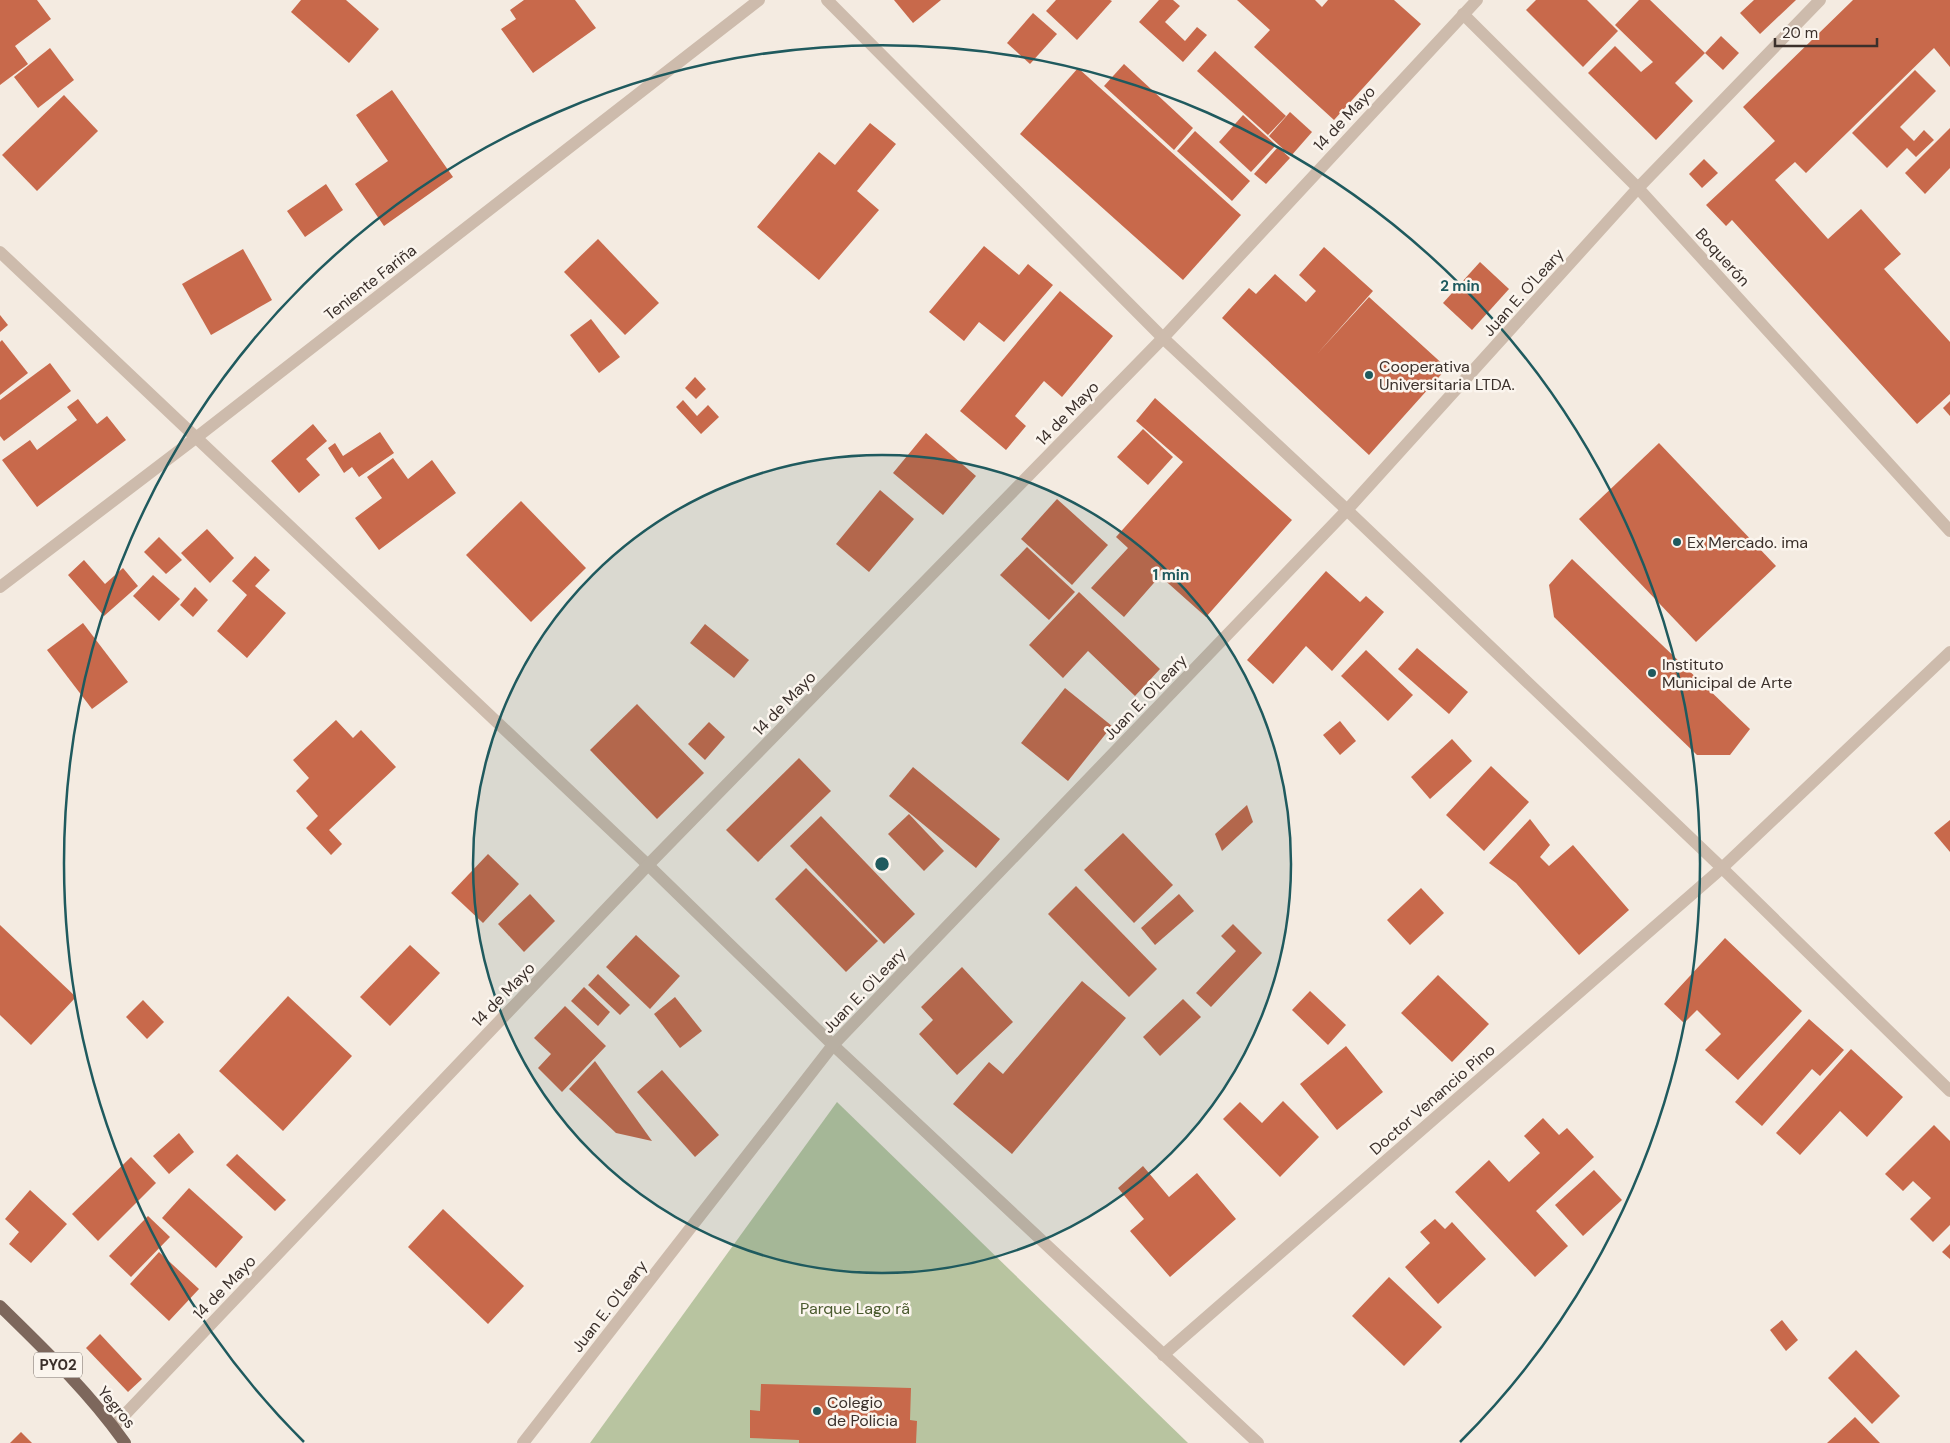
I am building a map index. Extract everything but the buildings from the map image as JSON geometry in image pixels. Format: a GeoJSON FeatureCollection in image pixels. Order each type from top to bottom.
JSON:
{"type":"FeatureCollection","features":[{"type":"Feature","properties":{"kind":"main road","name":"Yegros"},"geometry":{"type":"LineString","coordinates":[[0,1306],[45,1350],[114,1426],[125,1443]]}},
{"type":"Feature","properties":{"kind":"street","name":"Teniente Fariña"},"geometry":{"type":"LineString","coordinates":[[0,587],[197,437],[759,0]]}},
{"type":"Feature","properties":{"kind":"street"},"geometry":{"type":"LineString","coordinates":[[827,0],[1163,338],[1347,510],[1722,868],[1950,1091]]}},
{"type":"Feature","properties":{"kind":"street","name":"14 de Mayo"},"geometry":{"type":"LineString","coordinates":[[114,1426],[648,866],[1163,338],[1476,0]]}},
{"type":"Feature","properties":{"kind":"street","name":"Juan E. O'Leary"},"geometry":{"type":"LineString","coordinates":[[523,1443],[833,1045],[1347,510],[1638,188],[1820,0]]}},
{"type":"Feature","properties":{"kind":"street","name":"Boquerón"},"geometry":{"type":"LineString","coordinates":[[1463,14],[1638,188],[1950,531]]}},
{"type":"Feature","properties":{"kind":"street"},"geometry":{"type":"LineString","coordinates":[[0,252],[648,866],[833,1045],[1258,1443]]}},
{"type":"Feature","properties":{"kind":"street","name":"Doctor Venancio Pino"},"geometry":{"type":"LineString","coordinates":[[1163,1355],[1722,868],[1950,652]]}},
{"type":"Feature","properties":{"kind":"green space","name":"Parque Lago rã"},"geometry":{"type":"Polygon","coordinates":[[[837,1102],[1188,1443],[590,1443],[837,1102]]]}},
{"type":"Feature","properties":{"kind":"place","name":"Cooperativa Universitaria LTDA."},"geometry":{"type":"Point","coordinates":[1369,375]}},
{"type":"Feature","properties":{"kind":"place","name":"Ex Mercado. ima"},"geometry":{"type":"Point","coordinates":[1677,542]}},
{"type":"Feature","properties":{"kind":"place","name":"Instituto Municipal de Arte"},"geometry":{"type":"Point","coordinates":[1652,673]}},
{"type":"Feature","properties":{"kind":"place","name":"Colegio de Policia"},"geometry":{"type":"Point","coordinates":[817,1411]}}]}
